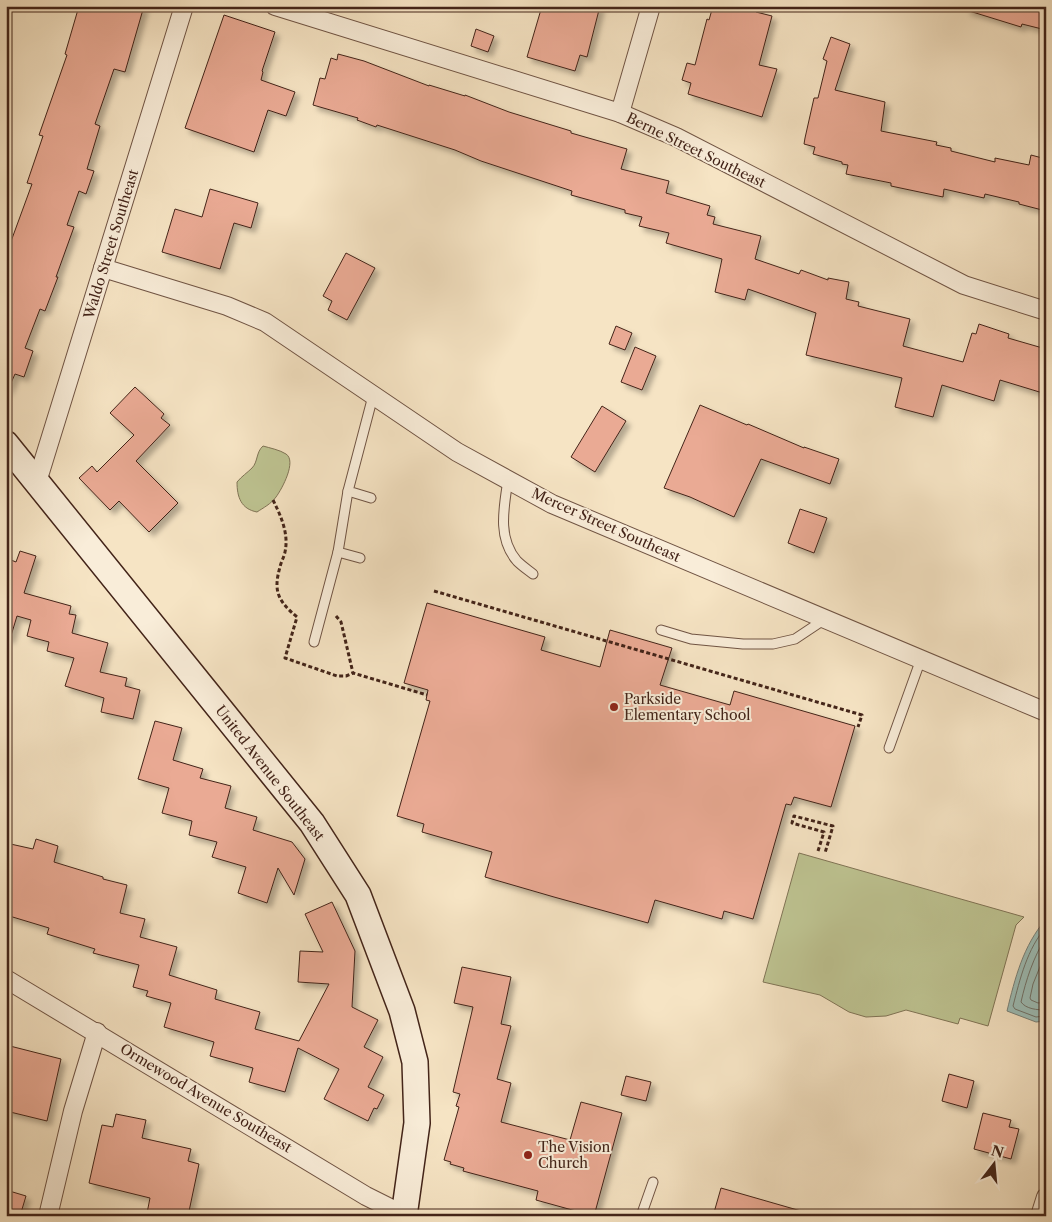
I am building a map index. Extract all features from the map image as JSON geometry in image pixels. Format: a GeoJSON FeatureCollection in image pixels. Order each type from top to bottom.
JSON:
{"type":"FeatureCollection","features":[{"type":"Feature","properties":{"kind":"street","name":"Waldo Street Southeast"},"geometry":{"type":"LineString","coordinates":[[37,482],[184,6]]}},
{"type":"Feature","properties":{"kind":"street","name":"Berne Street Southeast"},"geometry":{"type":"LineString","coordinates":[[275,6],[620,113],[676,137],[964,286],[1046,311]]}},
{"type":"Feature","properties":{"kind":"street"},"geometry":{"type":"LineString","coordinates":[[620,113],[651,6]]}},
{"type":"Feature","properties":{"kind":"street","name":"Mercer Street Southeast"},"geometry":{"type":"LineString","coordinates":[[103,268],[227,306],[265,322],[457,452],[552,504],[1046,712]]}},
{"type":"Feature","properties":{"kind":"street","name":"United Avenue Southeast"},"geometry":{"type":"LineString","coordinates":[[6,444],[312,823],[358,895],[402,1011],[415,1062],[417,1123],[405,1216]]}},
{"type":"Feature","properties":{"kind":"street","name":"Ormewood Avenue Southeast"},"geometry":{"type":"LineString","coordinates":[[6,979],[97,1032],[366,1196],[405,1216]]}},
{"type":"Feature","properties":{"kind":"street"},"geometry":{"type":"LineString","coordinates":[[48,1216],[73,1111],[97,1032]]}},
{"type":"Feature","properties":{"kind":"street"},"geometry":{"type":"LineString","coordinates":[[1040,1216],[1046,1196]]}},
{"type":"Feature","properties":{"kind":"lane"},"geometry":{"type":"LineString","coordinates":[[314,642],[338,552],[348,491],[374,396]]}},
{"type":"Feature","properties":{"kind":"lane"},"geometry":{"type":"LineString","coordinates":[[508,480],[503,518],[504,535],[517,561],[533,574]]}},
{"type":"Feature","properties":{"kind":"lane"},"geometry":{"type":"LineString","coordinates":[[348,491],[371,498]]}},
{"type":"Feature","properties":{"kind":"lane"},"geometry":{"type":"LineString","coordinates":[[338,552],[360,558]]}},
{"type":"Feature","properties":{"kind":"lane"},"geometry":{"type":"LineString","coordinates":[[661,630],[691,639],[743,644],[773,644],[795,639],[825,619]]}},
{"type":"Feature","properties":{"kind":"lane"},"geometry":{"type":"LineString","coordinates":[[889,748],[921,659]]}},
{"type":"Feature","properties":{"kind":"lane"},"geometry":{"type":"LineString","coordinates":[[641,1216],[653,1182]]}},
{"type":"Feature","properties":{"kind":"path"},"geometry":{"type":"LineString","coordinates":[[273,500],[281,518],[286,537],[285,552],[276,582],[279,598],[286,608],[297,617],[285,658],[337,676],[346,676],[353,672],[427,695]]}},
{"type":"Feature","properties":{"kind":"path"},"geometry":{"type":"LineString","coordinates":[[434,592],[862,715],[858,728]]}},
{"type":"Feature","properties":{"kind":"path"},"geometry":{"type":"LineString","coordinates":[[324,603],[341,622],[353,672]]}},
{"type":"Feature","properties":{"kind":"path"},"geometry":{"type":"LineString","coordinates":[[818,851],[824,832],[792,823],[794,816],[832,826],[826,853]]}},
{"type":"Feature","properties":{"kind":"green space"},"geometry":{"type":"Polygon","coordinates":[[[263,446],[286,454],[290,463],[285,482],[279,493],[272,502],[257,512],[247,508],[241,502],[237,482],[254,466],[259,451],[263,446]]]}},
{"type":"Feature","properties":{"kind":"green space"},"geometry":{"type":"Polygon","coordinates":[[[799,853],[1024,917],[1016,925],[988,1026],[960,1018],[958,1024],[906,1010],[886,1016],[866,1017],[849,1012],[820,995],[763,982],[799,853]]]}},
{"type":"Feature","properties":{"kind":"water"},"geometry":{"type":"Polygon","coordinates":[[[1046,919],[1046,1021],[1036,1022],[1007,1011],[1026,951],[1031,940],[1046,919]]]}},
{"type":"Feature","properties":{"kind":"building"},"geometry":{"type":"Polygon","coordinates":[[[79,6],[144,6],[125,72],[114,69],[95,124],[100,126],[87,169],[94,171],[86,194],[79,191],[67,225],[74,227],[56,277],[58,277],[45,311],[40,309],[25,348],[33,351],[24,377],[15,374],[7,392],[6,255],[32,184],[27,183],[43,136],[39,135],[67,55],[65,54],[79,6]]]}},
{"type":"Feature","properties":{"kind":"building"},"geometry":{"type":"Polygon","coordinates":[[[542,6],[600,6],[587,57],[580,55],[575,71],[527,57],[542,6]]]}},
{"type":"Feature","properties":{"kind":"building"},"geometry":{"type":"Polygon","coordinates":[[[713,6],[758,6],[756,12],[772,16],[759,65],[777,69],[762,117],[688,94],[691,83],[682,80],[687,63],[695,65],[707,19],[709,20],[713,6]]]}},
{"type":"Feature","properties":{"kind":"building"},"geometry":{"type":"Polygon","coordinates":[[[967,6],[1046,6],[1046,30],[1022,24],[1021,27],[966,10],[967,6]]]}},
{"type":"Feature","properties":{"kind":"building"},"geometry":{"type":"Polygon","coordinates":[[[224,15],[275,32],[262,71],[261,80],[295,92],[286,116],[268,110],[254,152],[185,128],[224,15]]]}},
{"type":"Feature","properties":{"kind":"building"},"geometry":{"type":"Polygon","coordinates":[[[476,29],[494,36],[488,52],[471,46],[476,29]]]}},
{"type":"Feature","properties":{"kind":"building"},"geometry":{"type":"Polygon","coordinates":[[[831,37],[850,44],[835,90],[885,102],[881,131],[937,142],[936,145],[951,148],[951,151],[995,162],[995,158],[1029,165],[1031,155],[1046,159],[1046,211],[985,194],[984,198],[944,189],[943,197],[891,186],[891,183],[846,174],[848,165],[813,154],[815,147],[804,144],[814,98],[818,98],[827,61],[823,59],[831,37]]]}},
{"type":"Feature","properties":{"kind":"building"},"geometry":{"type":"Polygon","coordinates":[[[338,54],[364,61],[429,86],[465,95],[509,112],[571,131],[571,133],[627,149],[621,169],[669,181],[666,193],[710,206],[707,215],[715,217],[713,224],[761,236],[755,259],[799,274],[801,270],[828,280],[828,278],[849,282],[846,299],[859,302],[858,306],[910,319],[903,346],[963,362],[972,333],[976,334],[979,324],[1009,334],[1008,338],[1046,349],[1046,394],[1000,380],[994,401],[942,385],[933,417],[895,407],[902,378],[806,355],[816,313],[748,289],[745,300],[715,292],[722,259],[666,243],[669,233],[639,226],[642,217],[625,213],[625,210],[571,195],[572,191],[481,161],[455,150],[377,125],[376,127],[357,120],[358,118],[313,105],[320,78],[325,79],[331,58],[337,60],[338,54]]]}},
{"type":"Feature","properties":{"kind":"building"},"geometry":{"type":"Polygon","coordinates":[[[210,189],[258,203],[251,228],[234,223],[220,269],[162,252],[175,209],[202,217],[210,189]]]}},
{"type":"Feature","properties":{"kind":"building"},"geometry":{"type":"Polygon","coordinates":[[[346,253],[375,268],[347,320],[328,310],[332,301],[323,296],[346,253]]]}},
{"type":"Feature","properties":{"kind":"building"},"geometry":{"type":"Polygon","coordinates":[[[616,326],[632,333],[625,350],[609,344],[616,326]]]}},
{"type":"Feature","properties":{"kind":"building"},"geometry":{"type":"Polygon","coordinates":[[[635,347],[656,356],[642,390],[621,382],[635,347]]]}},
{"type":"Feature","properties":{"kind":"building"},"geometry":{"type":"Polygon","coordinates":[[[135,387],[164,414],[161,418],[170,425],[136,461],[178,503],[149,532],[119,501],[110,510],[79,478],[92,466],[97,472],[134,435],[110,413],[135,387]]]}},
{"type":"Feature","properties":{"kind":"building"},"geometry":{"type":"Polygon","coordinates":[[[700,405],[804,448],[839,459],[830,484],[761,459],[734,517],[690,497],[664,488],[700,405]]]}},
{"type":"Feature","properties":{"kind":"building"},"geometry":{"type":"Polygon","coordinates":[[[602,406],[626,421],[595,472],[571,457],[602,406]]]}},
{"type":"Feature","properties":{"kind":"building"},"geometry":{"type":"Polygon","coordinates":[[[800,509],[827,518],[814,553],[788,543],[800,509]]]}},
{"type":"Feature","properties":{"kind":"building"},"geometry":{"type":"Polygon","coordinates":[[[20,551],[36,556],[24,593],[71,606],[69,614],[76,615],[72,633],[108,643],[100,672],[127,678],[125,686],[140,690],[133,719],[101,712],[104,698],[65,686],[74,658],[47,651],[49,642],[27,636],[31,620],[17,616],[10,639],[6,638],[6,558],[16,562],[20,551]]]}},
{"type":"Feature","properties":{"kind":"building"},"geometry":{"type":"Polygon","coordinates":[[[427,603],[545,637],[541,650],[600,667],[610,630],[672,648],[660,685],[730,705],[734,691],[855,726],[831,807],[794,797],[791,805],[786,804],[753,919],[724,911],[722,919],[655,900],[648,923],[554,897],[485,877],[492,852],[422,832],[424,824],[397,816],[430,701],[426,700],[428,690],[404,683],[427,603]]]}},
{"type":"Feature","properties":{"kind":"building"},"geometry":{"type":"Polygon","coordinates":[[[155,721],[182,728],[173,760],[203,769],[200,778],[231,786],[225,808],[257,817],[253,830],[292,842],[305,859],[294,895],[278,868],[267,903],[238,893],[246,867],[212,857],[217,842],[189,835],[192,821],[162,813],[169,788],[138,779],[155,721]]]}},
{"type":"Feature","properties":{"kind":"building"},"geometry":{"type":"Polygon","coordinates":[[[36,839],[58,846],[54,862],[127,885],[120,913],[145,919],[140,937],[177,947],[169,975],[217,990],[215,999],[260,1012],[255,1029],[299,1041],[329,984],[298,982],[300,951],[323,952],[305,914],[332,902],[355,951],[352,1007],[378,1020],[364,1047],[383,1057],[368,1087],[384,1095],[377,1109],[374,1108],[368,1121],[324,1099],[339,1069],[298,1048],[285,1092],[249,1082],[253,1068],[210,1056],[214,1042],[164,1027],[171,1003],[146,996],[148,991],[133,987],[139,965],[93,953],[95,949],[47,934],[49,928],[6,915],[6,843],[33,849],[36,839]]]}},
{"type":"Feature","properties":{"kind":"building","name":"The Vision Church"},"geometry":{"type":"Polygon","coordinates":[[[462,967],[511,977],[501,1024],[511,1026],[497,1079],[511,1083],[501,1122],[570,1140],[581,1102],[622,1113],[594,1216],[536,1200],[538,1191],[463,1171],[464,1168],[444,1160],[459,1107],[456,1106],[460,1094],[453,1092],[473,1007],[454,1003],[462,967]]]}},
{"type":"Feature","properties":{"kind":"building"},"geometry":{"type":"Polygon","coordinates":[[[6,1045],[61,1059],[47,1121],[6,1111],[6,1045]]]}},
{"type":"Feature","properties":{"kind":"building"},"geometry":{"type":"Polygon","coordinates":[[[949,1074],[974,1081],[967,1108],[942,1101],[949,1074]]]}},
{"type":"Feature","properties":{"kind":"building"},"geometry":{"type":"Polygon","coordinates":[[[626,1076],[651,1082],[646,1101],[621,1095],[626,1076]]]}},
{"type":"Feature","properties":{"kind":"building"},"geometry":{"type":"Polygon","coordinates":[[[983,1113],[1011,1120],[1009,1127],[1019,1129],[1011,1159],[974,1149],[983,1113]]]}},
{"type":"Feature","properties":{"kind":"building"},"geometry":{"type":"Polygon","coordinates":[[[116,1114],[146,1120],[142,1138],[191,1149],[188,1161],[199,1164],[188,1216],[167,1212],[166,1216],[147,1213],[150,1198],[89,1183],[102,1125],[113,1127],[116,1114]]]}},
{"type":"Feature","properties":{"kind":"building"},"geometry":{"type":"Polygon","coordinates":[[[721,1188],[801,1211],[800,1216],[713,1216],[721,1188]]]}},
{"type":"Feature","properties":{"kind":"building"},"geometry":{"type":"Polygon","coordinates":[[[6,1190],[26,1196],[20,1216],[6,1216],[6,1190]]]}},
{"type":"Feature","properties":{"kind":"place","name":"Parkside Elementary School"},"geometry":{"type":"Point","coordinates":[614,707]}},
{"type":"Feature","properties":{"kind":"place","name":"The Vision Church"},"geometry":{"type":"Point","coordinates":[528,1155]}}]}
